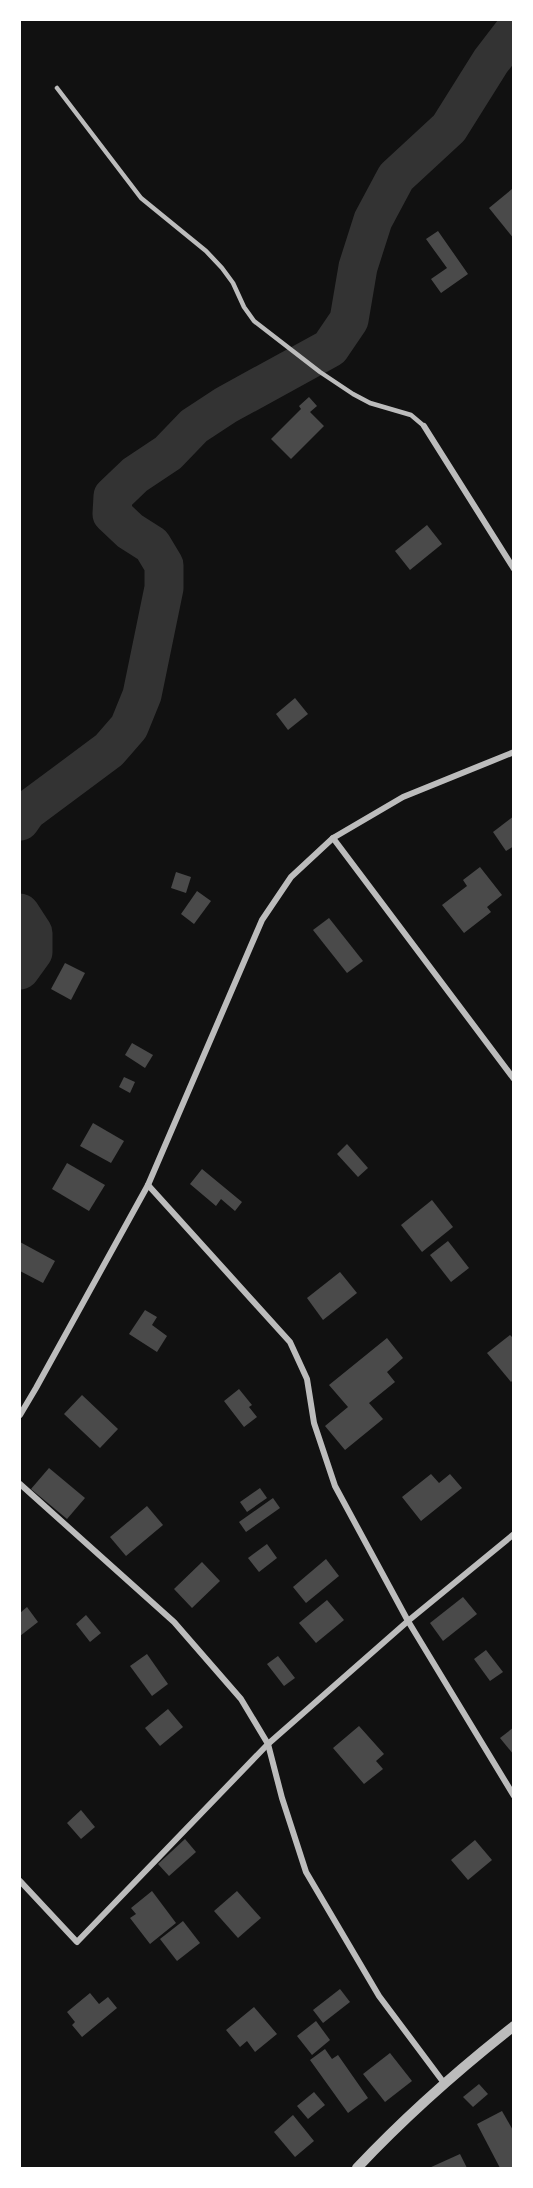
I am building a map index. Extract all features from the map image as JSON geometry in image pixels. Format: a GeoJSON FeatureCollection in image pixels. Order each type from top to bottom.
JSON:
{"type":"FeatureCollection","features":[{"type":"Feature","properties":{"kind":"street"},"geometry":{"type":"LineString","coordinates":[[424,426],[513,569]]}},
{"type":"Feature","properties":{"kind":"street"},"geometry":{"type":"LineString","coordinates":[[20,1415],[148,1185],[262,920],[291,877],[333,838],[403,797],[513,752]]}},
{"type":"Feature","properties":{"kind":"street"},"geometry":{"type":"LineString","coordinates":[[333,838],[513,1079]]}},
{"type":"Feature","properties":{"kind":"street"},"geometry":{"type":"LineString","coordinates":[[148,1185],[290,1342],[307,1379],[314,1423],[335,1486],[408,1621],[513,1796]]}},
{"type":"Feature","properties":{"kind":"street"},"geometry":{"type":"LineString","coordinates":[[20,1484],[174,1622],[241,1699],[268,1744],[282,1798],[306,1872],[379,1996],[444,2083]]}},
{"type":"Feature","properties":{"kind":"street"},"geometry":{"type":"LineString","coordinates":[[20,1881],[77,1942],[268,1744],[408,1621],[513,1534]]}},
{"type":"Feature","properties":{"kind":"street"},"geometry":{"type":"LineString","coordinates":[[357,2169],[389,2134],[444,2083],[513,2026]]}},
{"type":"Feature","properties":{"kind":"lane"},"geometry":{"type":"LineString","coordinates":[[57,88],[141,198],[206,251],[222,268],[254,321],[320,372],[370,403],[411,415],[424,426]]}},
{"type":"Feature","properties":{"kind":"building"},"geometry":{"type":"Polygon","coordinates":[[[512,189],[514,191],[514,239],[489,208],[512,189]]]}},
{"type":"Feature","properties":{"kind":"building"},"geometry":{"type":"Polygon","coordinates":[[[438,231],[468,274],[441,293],[431,279],[447,268],[426,239],[438,231]]]}},
{"type":"Feature","properties":{"kind":"building"},"geometry":{"type":"Polygon","coordinates":[[[309,397],[317,406],[310,412],[324,426],[291,459],[271,439],[301,409],[299,406],[309,397]]]}},
{"type":"Feature","properties":{"kind":"building"},"geometry":{"type":"Polygon","coordinates":[[[427,525],[442,544],[410,570],[395,551],[427,525]]]}},
{"type":"Feature","properties":{"kind":"building"},"geometry":{"type":"Polygon","coordinates":[[[295,698],[308,714],[288,730],[276,714],[295,698]]]}},
{"type":"Feature","properties":{"kind":"building"},"geometry":{"type":"Polygon","coordinates":[[[514,816],[514,846],[506,851],[493,832],[514,816]]]}},
{"type":"Feature","properties":{"kind":"building"},"geometry":{"type":"Polygon","coordinates":[[[480,867],[502,895],[487,907],[491,912],[464,933],[442,905],[467,886],[463,880],[480,867]]]}},
{"type":"Feature","properties":{"kind":"building"},"geometry":{"type":"Polygon","coordinates":[[[176,872],[191,877],[186,893],[171,888],[176,872]]]}},
{"type":"Feature","properties":{"kind":"building"},"geometry":{"type":"Polygon","coordinates":[[[197,891],[211,901],[194,924],[181,914],[197,891]]]}},
{"type":"Feature","properties":{"kind":"building"},"geometry":{"type":"Polygon","coordinates":[[[329,918],[363,961],[347,973],[313,930],[329,918]]]}},
{"type":"Feature","properties":{"kind":"building"},"geometry":{"type":"Polygon","coordinates":[[[65,963],[85,973],[71,1000],[51,989],[65,963]]]}},
{"type":"Feature","properties":{"kind":"building"},"geometry":{"type":"Polygon","coordinates":[[[132,1043],[153,1055],[145,1068],[125,1055],[132,1043]]]}},
{"type":"Feature","properties":{"kind":"building"},"geometry":{"type":"Polygon","coordinates":[[[124,1077],[135,1082],[130,1093],[119,1087],[124,1077]]]}},
{"type":"Feature","properties":{"kind":"building"},"geometry":{"type":"Polygon","coordinates":[[[93,1123],[124,1141],[111,1163],[80,1146],[93,1123]]]}},
{"type":"Feature","properties":{"kind":"building"},"geometry":{"type":"Polygon","coordinates":[[[347,1144],[368,1168],[358,1177],[337,1154],[347,1144]]]}},
{"type":"Feature","properties":{"kind":"building"},"geometry":{"type":"Polygon","coordinates":[[[67,1163],[105,1185],[89,1211],[52,1189],[67,1163]]]}},
{"type":"Feature","properties":{"kind":"building"},"geometry":{"type":"Polygon","coordinates":[[[202,1169],[242,1202],[235,1211],[221,1199],[216,1206],[190,1184],[202,1169]]]}},
{"type":"Feature","properties":{"kind":"building"},"geometry":{"type":"Polygon","coordinates":[[[432,1200],[453,1227],[422,1252],[401,1225],[432,1200]]]}},
{"type":"Feature","properties":{"kind":"building"},"geometry":{"type":"Polygon","coordinates":[[[448,1241],[469,1268],[451,1282],[430,1255],[448,1241]]]}},
{"type":"Feature","properties":{"kind":"building"},"geometry":{"type":"Polygon","coordinates":[[[20,1242],[55,1261],[43,1283],[20,1271],[20,1242]]]}},
{"type":"Feature","properties":{"kind":"building"},"geometry":{"type":"Polygon","coordinates":[[[340,1272],[357,1293],[323,1320],[307,1298],[340,1272]]]}},
{"type":"Feature","properties":{"kind":"building"},"geometry":{"type":"Polygon","coordinates":[[[145,1310],[157,1317],[152,1325],[167,1336],[157,1352],[129,1334],[145,1310]]]}},
{"type":"Feature","properties":{"kind":"building"},"geometry":{"type":"Polygon","coordinates":[[[510,1335],[514,1339],[514,1379],[511,1382],[487,1353],[510,1335]]]}},
{"type":"Feature","properties":{"kind":"building"},"geometry":{"type":"Polygon","coordinates":[[[387,1338],[403,1358],[387,1372],[395,1382],[369,1403],[383,1419],[345,1450],[325,1426],[348,1407],[329,1385],[387,1338]]]}},
{"type":"Feature","properties":{"kind":"building"},"geometry":{"type":"Polygon","coordinates":[[[239,1389],[252,1405],[249,1407],[257,1417],[244,1427],[224,1401],[239,1389]]]}},
{"type":"Feature","properties":{"kind":"building"},"geometry":{"type":"Polygon","coordinates":[[[82,1395],[118,1429],[100,1448],[64,1414],[82,1395]]]}},
{"type":"Feature","properties":{"kind":"building"},"geometry":{"type":"Polygon","coordinates":[[[49,1468],[85,1498],[67,1519],[31,1489],[49,1468]]]}},
{"type":"Feature","properties":{"kind":"building"},"geometry":{"type":"Polygon","coordinates":[[[431,1474],[439,1483],[450,1474],[462,1488],[421,1521],[402,1497],[431,1474]]]}},
{"type":"Feature","properties":{"kind":"building"},"geometry":{"type":"Polygon","coordinates":[[[260,1488],[267,1498],[247,1512],[240,1502],[260,1488]]]}},
{"type":"Feature","properties":{"kind":"building"},"geometry":{"type":"Polygon","coordinates":[[[273,1498],[280,1508],[246,1532],[239,1522],[273,1498]]]}},
{"type":"Feature","properties":{"kind":"building"},"geometry":{"type":"Polygon","coordinates":[[[147,1506],[163,1525],[126,1556],[110,1537],[147,1506]]]}},
{"type":"Feature","properties":{"kind":"building"},"geometry":{"type":"Polygon","coordinates":[[[267,1544],[277,1558],[259,1572],[248,1558],[267,1544]]]}},
{"type":"Feature","properties":{"kind":"building"},"geometry":{"type":"Polygon","coordinates":[[[326,1559],[339,1576],[306,1603],[293,1587],[326,1559]]]}},
{"type":"Feature","properties":{"kind":"building"},"geometry":{"type":"Polygon","coordinates":[[[202,1562],[220,1581],[192,1608],[174,1589],[202,1562]]]}},
{"type":"Feature","properties":{"kind":"building"},"geometry":{"type":"Polygon","coordinates":[[[463,1597],[477,1614],[443,1641],[430,1623],[463,1597]]]}},
{"type":"Feature","properties":{"kind":"building"},"geometry":{"type":"Polygon","coordinates":[[[327,1600],[344,1620],[316,1643],[299,1623],[327,1600]]]}},
{"type":"Feature","properties":{"kind":"building"},"geometry":{"type":"Polygon","coordinates":[[[27,1607],[38,1622],[20,1636],[20,1613],[27,1607]]]}},
{"type":"Feature","properties":{"kind":"building"},"geometry":{"type":"Polygon","coordinates":[[[86,1615],[101,1633],[90,1642],[76,1624],[86,1615]]]}},
{"type":"Feature","properties":{"kind":"building"},"geometry":{"type":"Polygon","coordinates":[[[486,1650],[503,1672],[490,1681],[474,1659],[486,1650]]]}},
{"type":"Feature","properties":{"kind":"building"},"geometry":{"type":"Polygon","coordinates":[[[147,1654],[168,1684],[152,1696],[130,1666],[147,1654]]]}},
{"type":"Feature","properties":{"kind":"building"},"geometry":{"type":"Polygon","coordinates":[[[278,1656],[295,1678],[284,1686],[267,1664],[278,1656]]]}},
{"type":"Feature","properties":{"kind":"building"},"geometry":{"type":"Polygon","coordinates":[[[168,1709],[183,1727],[160,1746],[145,1728],[168,1709]]]}},
{"type":"Feature","properties":{"kind":"building"},"geometry":{"type":"Polygon","coordinates":[[[359,1726],[384,1754],[376,1761],[383,1769],[364,1784],[333,1748],[359,1726]]]}},
{"type":"Feature","properties":{"kind":"building"},"geometry":{"type":"Polygon","coordinates":[[[514,1727],[514,1755],[500,1738],[514,1727]]]}},
{"type":"Feature","properties":{"kind":"building"},"geometry":{"type":"Polygon","coordinates":[[[81,1810],[95,1827],[81,1839],[67,1823],[81,1810]]]}},
{"type":"Feature","properties":{"kind":"building"},"geometry":{"type":"Polygon","coordinates":[[[185,1839],[196,1852],[169,1876],[158,1864],[185,1839]]]}},
{"type":"Feature","properties":{"kind":"building"},"geometry":{"type":"Polygon","coordinates":[[[475,1840],[492,1860],[468,1880],[451,1860],[475,1840]]]}},
{"type":"Feature","properties":{"kind":"building"},"geometry":{"type":"Polygon","coordinates":[[[152,1891],[176,1923],[150,1944],[130,1918],[136,1914],[131,1908],[152,1891]]]}},
{"type":"Feature","properties":{"kind":"building"},"geometry":{"type":"Polygon","coordinates":[[[237,1891],[261,1918],[238,1938],[214,1911],[237,1891]]]}},
{"type":"Feature","properties":{"kind":"building"},"geometry":{"type":"Polygon","coordinates":[[[183,1921],[200,1943],[177,1961],[160,1939],[183,1921]]]}},
{"type":"Feature","properties":{"kind":"building"},"geometry":{"type":"Polygon","coordinates":[[[340,1989],[350,2002],[323,2023],[313,2010],[340,1989]]]}},
{"type":"Feature","properties":{"kind":"building"},"geometry":{"type":"Polygon","coordinates":[[[90,1993],[99,2004],[108,1997],[117,2008],[82,2037],[72,2025],[75,2022],[67,2012],[90,1993]]]}},
{"type":"Feature","properties":{"kind":"building"},"geometry":{"type":"Polygon","coordinates":[[[254,2007],[277,2034],[255,2052],[247,2041],[240,2047],[226,2030],[254,2007]]]}},
{"type":"Feature","properties":{"kind":"building"},"geometry":{"type":"Polygon","coordinates":[[[316,2021],[330,2040],[312,2055],[297,2036],[316,2021]]]}},
{"type":"Feature","properties":{"kind":"building"},"geometry":{"type":"Polygon","coordinates":[[[325,2049],[332,2059],[338,2055],[368,2098],[348,2113],[310,2060],[325,2049]]]}},
{"type":"Feature","properties":{"kind":"building"},"geometry":{"type":"Polygon","coordinates":[[[390,2053],[412,2081],[385,2102],[363,2074],[390,2053]]]}},
{"type":"Feature","properties":{"kind":"building"},"geometry":{"type":"Polygon","coordinates":[[[479,2084],[488,2094],[473,2107],[463,2097],[479,2084]]]}},
{"type":"Feature","properties":{"kind":"building"},"geometry":{"type":"Polygon","coordinates":[[[314,2092],[325,2105],[308,2119],[297,2106],[314,2092]]]}},
{"type":"Feature","properties":{"kind":"building"},"geometry":{"type":"Polygon","coordinates":[[[502,2111],[514,2132],[514,2168],[500,2168],[477,2124],[502,2111]]]}},
{"type":"Feature","properties":{"kind":"building"},"geometry":{"type":"Polygon","coordinates":[[[293,2115],[314,2141],[295,2157],[274,2132],[293,2115]]]}},
{"type":"Feature","properties":{"kind":"building"},"geometry":{"type":"Polygon","coordinates":[[[460,2154],[467,2168],[429,2168],[460,2154]]]}},
{"type":"Feature","properties":{"kind":"waterway"},"geometry":{"type":"LineString","coordinates":[[20,821],[27,811],[109,750],[129,727],[142,695],[164,588],[164,565],[152,545],[130,531],[112,514],[113,496],[135,475],[168,453],[194,426],[226,405],[330,348],[349,320],[358,267],[373,220],[396,177],[449,128],[491,61],[514,31]]}},
{"type":"Feature","properties":{"kind":"waterway"},"geometry":{"type":"LineString","coordinates":[[20,913],[33,933],[33,952],[20,970]]}}]}
